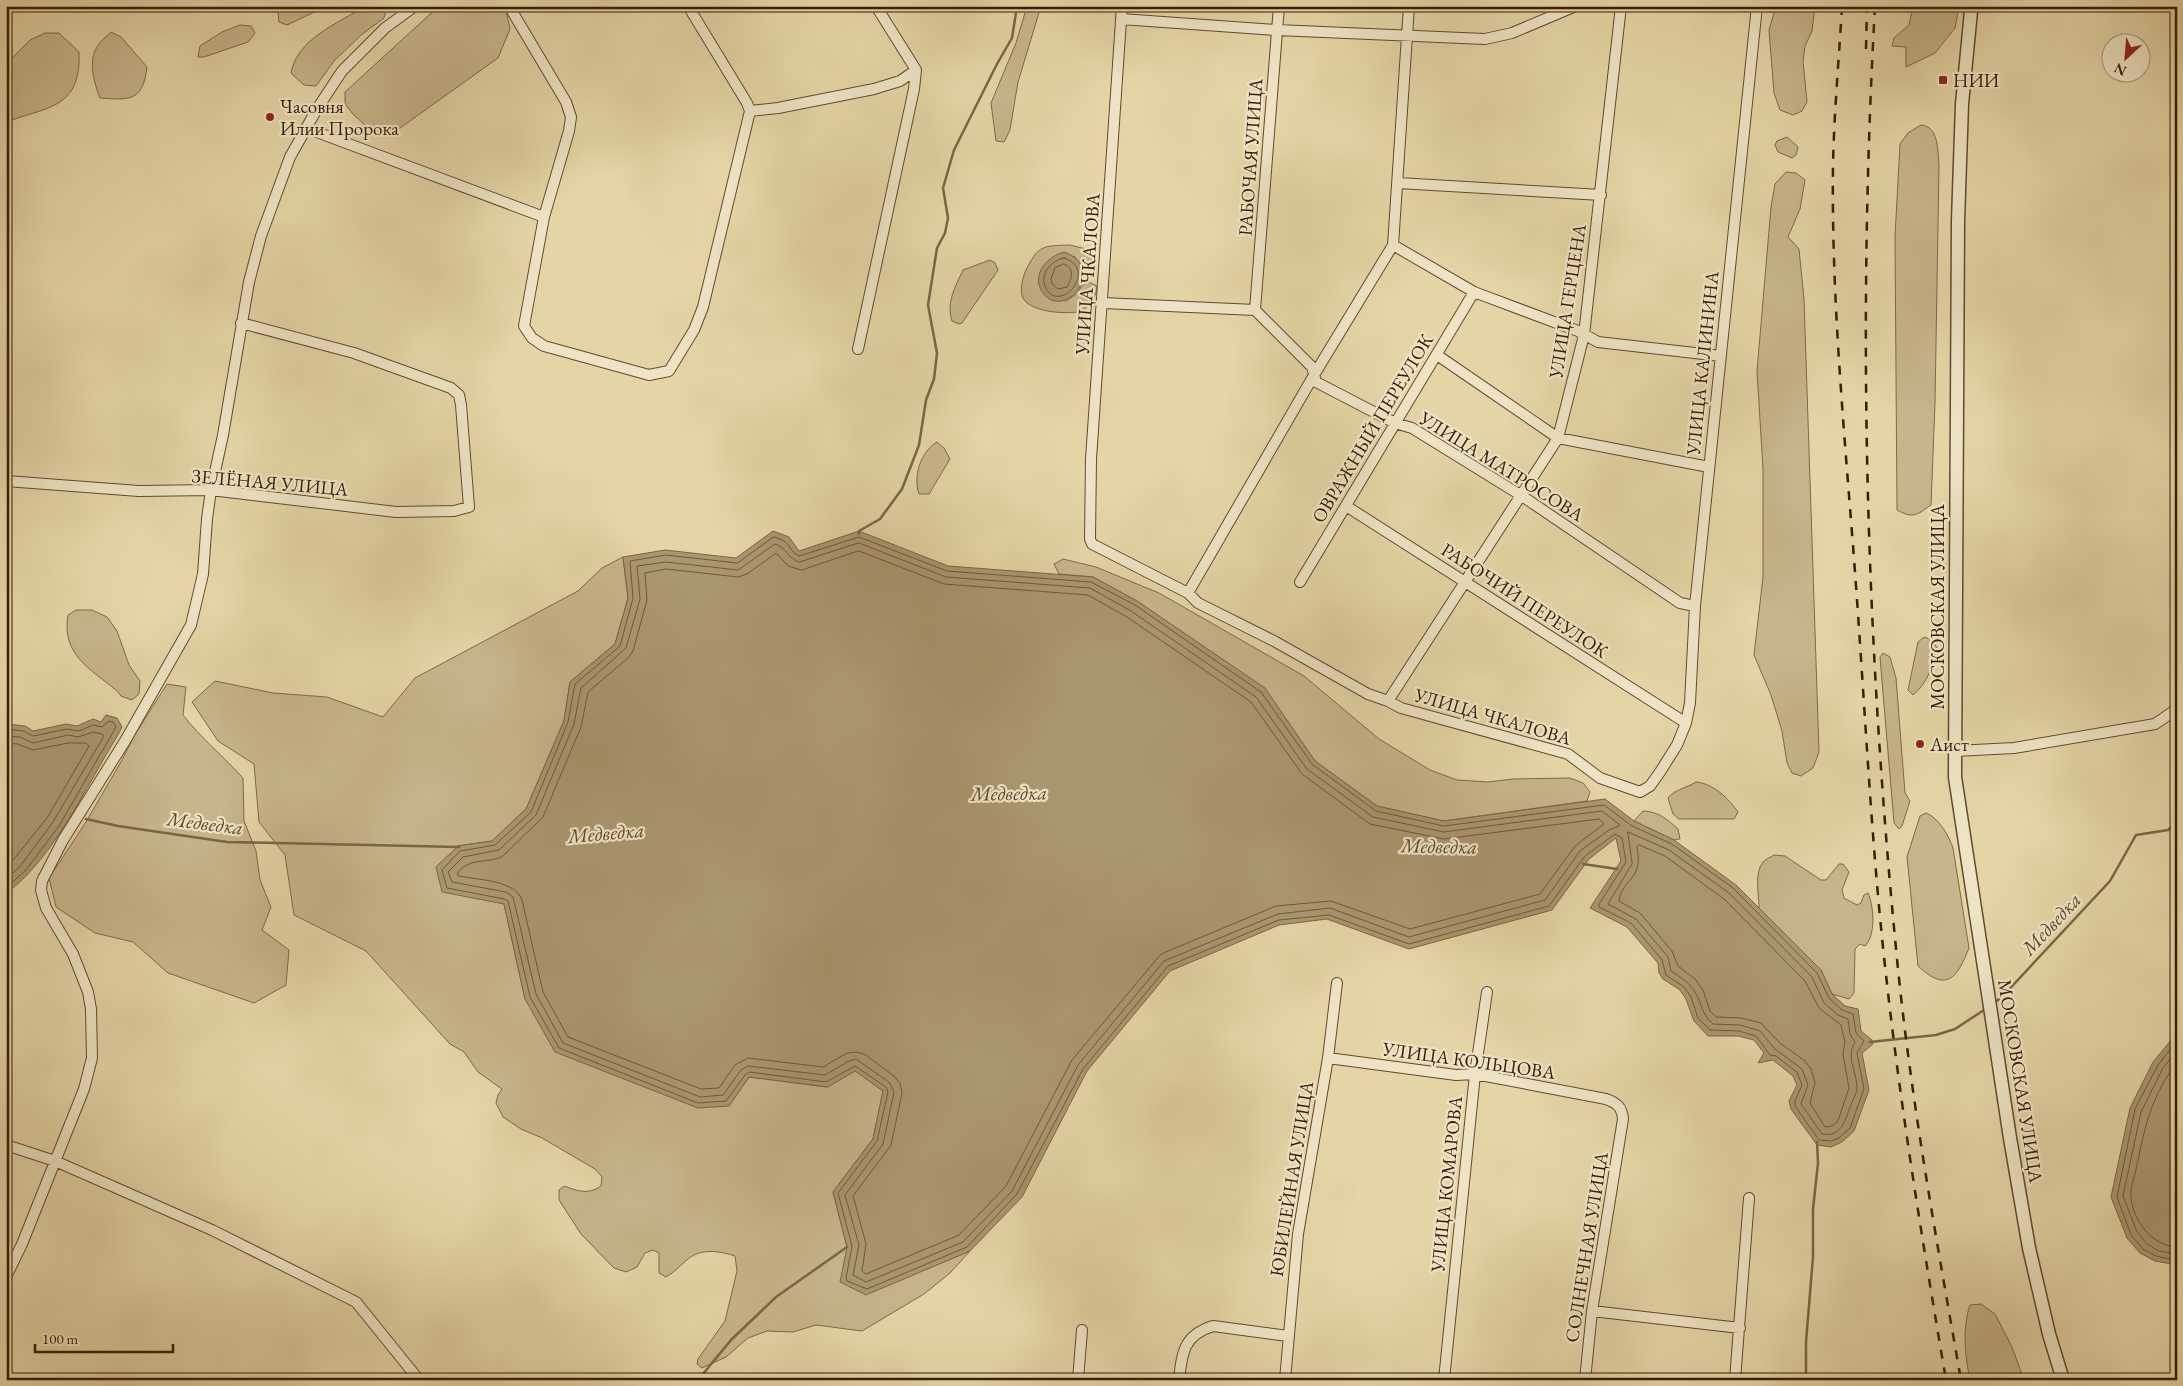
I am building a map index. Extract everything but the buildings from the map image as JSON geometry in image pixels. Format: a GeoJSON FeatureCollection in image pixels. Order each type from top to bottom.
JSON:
{"type":"FeatureCollection","features":[{"type":"Feature","properties":{"kind":"street"},"geometry":{"type":"LineString","coordinates":[[6,1277],[22,1244],[90,1073],[92,1058],[92,1027],[88,992],[82,974],[46,908],[41,890],[42,881],[63,840],[125,741],[191,624],[203,574],[211,490],[223,435],[249,282],[261,236],[290,157],[332,84],[354,57],[385,28],[415,6]]}},
{"type":"Feature","properties":{"kind":"street"},"geometry":{"type":"LineString","coordinates":[[509,6],[566,102],[570,117],[569,131],[544,217],[524,326],[532,338],[544,346],[649,376],[669,371],[694,330],[703,307],[750,111],[688,6]]}},
{"type":"Feature","properties":{"kind":"street"},"geometry":{"type":"LineString","coordinates":[[858,349],[914,89],[916,70],[876,6]]}},
{"type":"Feature","properties":{"kind":"street","name":"УЛИЦА ЧКАЛОВА"},"geometry":{"type":"LineString","coordinates":[[1122,6],[1091,459],[1090,539],[1092,544],[1188,593],[1198,604],[1274,641],[1368,694],[1401,708],[1568,754],[1600,778],[1640,792]]}},
{"type":"Feature","properties":{"kind":"street","name":"РАБОЧАЯ УЛИЦА"},"geometry":{"type":"LineString","coordinates":[[1255,310],[1279,6]]}},
{"type":"Feature","properties":{"kind":"street"},"geometry":{"type":"LineString","coordinates":[[1188,593],[1314,375],[1393,245],[1409,6]]}},
{"type":"Feature","properties":{"kind":"street"},"geometry":{"type":"LineString","coordinates":[[1122,19],[1406,37],[1497,37],[1576,6]]}},
{"type":"Feature","properties":{"kind":"street","name":"УЛИЦА ГЕРЦЕНА"},"geometry":{"type":"LineString","coordinates":[[1388,701],[1558,438],[1584,335],[1621,6]]}},
{"type":"Feature","properties":{"kind":"street","name":"УЛИЦА КАЛИНИНА"},"geometry":{"type":"LineString","coordinates":[[1640,792],[1650,786],[1677,745],[1686,723],[1690,703],[1695,606],[1757,6]]}},
{"type":"Feature","properties":{"kind":"street","name":"МОСКОВСКАЯ УЛИЦА"},"geometry":{"type":"LineString","coordinates":[[1972,8],[1962,104],[1958,222],[1955,777],[1997,1055],[2029,1248],[2049,1334],[2063,1380]]}},
{"type":"Feature","properties":{"kind":"street"},"geometry":{"type":"LineString","coordinates":[[750,111],[778,108],[874,89],[900,81],[916,70]]}},
{"type":"Feature","properties":{"kind":"street"},"geometry":{"type":"LineString","coordinates":[[306,128],[544,217]]}},
{"type":"Feature","properties":{"kind":"street"},"geometry":{"type":"LineString","coordinates":[[1398,184],[1601,195]]}},
{"type":"Feature","properties":{"kind":"street"},"geometry":{"type":"LineString","coordinates":[[1393,245],[1474,292],[1598,342],[1721,356]]}},
{"type":"Feature","properties":{"kind":"street","name":"ОВРАЖНЫЙ ПЕРЕУЛОК"},"geometry":{"type":"LineString","coordinates":[[1300,582],[1474,292]]}},
{"type":"Feature","properties":{"kind":"street"},"geometry":{"type":"LineString","coordinates":[[1103,303],[1255,310]]}},
{"type":"Feature","properties":{"kind":"street","name":"УЛИЦА МАТРОСОВА"},"geometry":{"type":"LineString","coordinates":[[1255,310],[1312,368],[1316,382],[1395,423],[1412,428],[1522,496],[1680,603],[1695,606]]}},
{"type":"Feature","properties":{"kind":"street","name":"ЗЕЛЁНАЯ УЛИЦА"},"geometry":{"type":"LineString","coordinates":[[6,481],[139,491],[211,490],[396,512],[454,511],[469,507],[461,405],[459,395],[451,388],[354,353],[241,323]]}},
{"type":"Feature","properties":{"kind":"street"},"geometry":{"type":"LineString","coordinates":[[1437,354],[1558,438],[1709,467]]}},
{"type":"Feature","properties":{"kind":"street","name":"РАБОЧИЙ ПЕРЕУЛОК"},"geometry":{"type":"LineString","coordinates":[[1346,506],[1686,723]]}},
{"type":"Feature","properties":{"kind":"street"},"geometry":{"type":"LineString","coordinates":[[1955,751],[2014,748],[2156,724],[2177,709]]}},
{"type":"Feature","properties":{"kind":"street","name":"ЮБИЛЕЙНАЯ УЛИЦА"},"geometry":{"type":"LineString","coordinates":[[1284,1380],[1298,1234],[1328,1058],[1337,983]]}},
{"type":"Feature","properties":{"kind":"street","name":"УЛИЦА КОМАРОВА"},"geometry":{"type":"LineString","coordinates":[[1444,1380],[1475,1074],[1487,992]]}},
{"type":"Feature","properties":{"kind":"street","name":"УЛИЦА КОЛЬЦОВА"},"geometry":{"type":"LineString","coordinates":[[1328,1058],[1456,1075],[1475,1074],[1606,1099],[1616,1103],[1622,1111],[1623,1119]]}},
{"type":"Feature","properties":{"kind":"street","name":"СОЛНЕЧНАЯ УЛИЦА"},"geometry":{"type":"LineString","coordinates":[[1585,1380],[1592,1311],[1623,1119]]}},
{"type":"Feature","properties":{"kind":"street"},"geometry":{"type":"LineString","coordinates":[[6,1145],[54,1161],[212,1230],[356,1302],[419,1380]]}},
{"type":"Feature","properties":{"kind":"street"},"geometry":{"type":"LineString","coordinates":[[1735,1380],[1749,1198]]}},
{"type":"Feature","properties":{"kind":"street"},"geometry":{"type":"LineString","coordinates":[[1592,1311],[1740,1328]]}},
{"type":"Feature","properties":{"kind":"street"},"geometry":{"type":"LineString","coordinates":[[1179,1380],[1182,1352],[1192,1336],[1202,1329],[1213,1326],[1288,1336]]}},
{"type":"Feature","properties":{"kind":"street"},"geometry":{"type":"LineString","coordinates":[[1078,1380],[1082,1330]]}},
{"type":"Feature","properties":{"kind":"shaded area"},"geometry":{"type":"Polygon","coordinates":[[[282,6],[327,6],[287,25],[279,22],[278,12],[282,6]]]}},
{"type":"Feature","properties":{"kind":"shaded area"},"geometry":{"type":"Polygon","coordinates":[[[366,6],[387,7],[384,18],[361,35],[334,61],[316,86],[304,85],[291,73],[295,61],[310,41],[366,6]]]}},
{"type":"Feature","properties":{"kind":"shaded area"},"geometry":{"type":"Polygon","coordinates":[[[439,6],[503,6],[510,29],[498,58],[393,133],[370,130],[345,104],[345,92],[439,6]]]}},
{"type":"Feature","properties":{"kind":"shaded area"},"geometry":{"type":"Polygon","coordinates":[[[1027,6],[1041,6],[1018,82],[1010,130],[1004,142],[996,141],[991,103],[1016,43],[1027,6]]]}},
{"type":"Feature","properties":{"kind":"shaded area"},"geometry":{"type":"Polygon","coordinates":[[[1776,6],[1815,6],[1812,31],[1805,46],[1803,61],[1807,102],[1802,111],[1793,115],[1780,110],[1774,93],[1769,30],[1776,6]]]}},
{"type":"Feature","properties":{"kind":"shaded area"},"geometry":{"type":"Polygon","coordinates":[[[1913,6],[1959,6],[1955,28],[1935,53],[1906,67],[1906,47],[1892,46],[1894,38],[1909,25],[1913,6]]]}},
{"type":"Feature","properties":{"kind":"shaded area"},"geometry":{"type":"Polygon","coordinates":[[[240,25],[251,26],[255,33],[248,42],[204,57],[198,57],[200,46],[222,32],[240,25]]]}},
{"type":"Feature","properties":{"kind":"shaded area"},"geometry":{"type":"Polygon","coordinates":[[[111,32],[121,37],[147,67],[142,87],[138,93],[127,98],[100,98],[94,79],[92,65],[94,53],[100,43],[111,32]]]}},
{"type":"Feature","properties":{"kind":"shaded area"},"geometry":{"type":"Polygon","coordinates":[[[45,33],[59,33],[79,52],[75,84],[68,95],[60,102],[49,108],[6,122],[6,64],[30,40],[45,33]]]}},
{"type":"Feature","properties":{"kind":"shaded area"},"geometry":{"type":"Polygon","coordinates":[[[1921,125],[1931,130],[1934,135],[1938,148],[1939,166],[1935,403],[1931,505],[1915,515],[1911,515],[1897,510],[1895,236],[1900,144],[1908,133],[1921,125]]]}},
{"type":"Feature","properties":{"kind":"shaded area"},"geometry":{"type":"Polygon","coordinates":[[[1787,137],[1798,147],[1796,155],[1792,158],[1778,152],[1775,145],[1777,141],[1787,137]]]}},
{"type":"Feature","properties":{"kind":"shaded area"},"geometry":{"type":"Polygon","coordinates":[[[1786,172],[1796,173],[1805,180],[1800,209],[1788,237],[1799,249],[1804,299],[1819,752],[1813,768],[1801,776],[1792,773],[1787,763],[1782,731],[1771,695],[1754,655],[1763,577],[1763,469],[1757,371],[1771,207],[1775,184],[1786,172]]]}},
{"type":"Feature","properties":{"kind":"shaded area"},"geometry":{"type":"Polygon","coordinates":[[[1070,245],[1090,250],[1094,255],[1089,265],[1082,266],[1074,256],[1048,298],[1066,301],[1075,295],[1086,281],[1097,286],[1091,302],[1081,311],[1064,313],[1040,309],[1027,303],[1021,291],[1022,283],[1027,268],[1035,254],[1049,246],[1070,245]]]}},
{"type":"Feature","properties":{"kind":"shaded area"},"geometry":{"type":"Polygon","coordinates":[[[990,260],[995,263],[998,270],[962,323],[959,324],[952,321],[950,314],[951,301],[954,289],[963,270],[990,260]]]}},
{"type":"Feature","properties":{"kind":"shaded area"},"geometry":{"type":"Polygon","coordinates":[[[937,442],[944,448],[950,459],[929,494],[919,494],[917,480],[919,465],[926,452],[937,442]]]}},
{"type":"Feature","properties":{"kind":"shaded area"},"geometry":{"type":"Polygon","coordinates":[[[623,557],[628,598],[615,644],[570,682],[564,721],[526,809],[492,841],[457,846],[504,904],[525,999],[729,1106],[749,1077],[827,1087],[855,1070],[883,1091],[873,1139],[833,1192],[847,1247],[926,1269],[970,1251],[950,1273],[924,1294],[862,1331],[816,1325],[793,1332],[767,1331],[748,1338],[726,1357],[702,1368],[697,1364],[698,1359],[725,1321],[737,1271],[735,1256],[717,1252],[699,1253],[688,1259],[666,1277],[659,1273],[659,1253],[653,1250],[645,1253],[637,1267],[626,1272],[614,1268],[581,1234],[559,1200],[559,1190],[564,1186],[578,1191],[587,1191],[601,1186],[602,1177],[595,1169],[542,1138],[521,1129],[503,1117],[496,1103],[502,1089],[478,1072],[464,1052],[450,1044],[366,951],[294,915],[285,855],[259,822],[254,764],[218,741],[192,702],[215,681],[273,693],[327,697],[383,717],[415,678],[578,591],[602,568],[623,557]]]}},
{"type":"Feature","properties":{"kind":"shaded area"},"geometry":{"type":"Polygon","coordinates":[[[1063,559],[1096,567],[1159,593],[1304,676],[1379,739],[1430,770],[1457,780],[1488,782],[1513,779],[1570,778],[1583,783],[1590,792],[1587,801],[1444,821],[1377,806],[1315,761],[1264,688],[1137,601],[1093,577],[1059,574],[1054,564],[1063,559]]]}},
{"type":"Feature","properties":{"kind":"shaded area"},"geometry":{"type":"Polygon","coordinates":[[[76,610],[92,610],[107,617],[117,631],[129,665],[140,681],[139,694],[132,700],[121,696],[88,668],[74,651],[69,641],[67,629],[68,615],[76,610]]]}},
{"type":"Feature","properties":{"kind":"shaded area"},"geometry":{"type":"Polygon","coordinates":[[[1924,637],[1932,640],[1937,648],[1929,673],[1913,695],[1908,690],[1918,642],[1924,637]]]}},
{"type":"Feature","properties":{"kind":"shaded area"},"geometry":{"type":"Polygon","coordinates":[[[1883,653],[1890,657],[1896,678],[1905,793],[1910,801],[1902,826],[1899,829],[1894,823],[1880,657],[1883,653]]]}},
{"type":"Feature","properties":{"kind":"shaded area"},"geometry":{"type":"Polygon","coordinates":[[[167,684],[186,687],[183,715],[243,778],[244,821],[256,851],[260,880],[271,907],[262,930],[289,950],[286,985],[254,1003],[168,973],[133,942],[95,933],[56,907],[49,878],[86,822],[134,736],[167,684]]]}},
{"type":"Feature","properties":{"kind":"shaded area"},"geometry":{"type":"Polygon","coordinates":[[[1696,782],[1715,789],[1725,797],[1738,812],[1734,819],[1679,819],[1673,814],[1668,798],[1696,782]]]}},
{"type":"Feature","properties":{"kind":"shaded area"},"geometry":{"type":"Polygon","coordinates":[[[1643,811],[1658,814],[1666,819],[1678,829],[1680,839],[1674,840],[1634,821],[1643,811]]]}},
{"type":"Feature","properties":{"kind":"shaded area"},"geometry":{"type":"Polygon","coordinates":[[[1926,813],[1939,823],[1953,848],[1969,948],[1955,974],[1944,980],[1937,979],[1918,966],[1907,857],[1920,816],[1926,813]]]}},
{"type":"Feature","properties":{"kind":"shaded area"},"geometry":{"type":"Polygon","coordinates":[[[1774,855],[1785,856],[1821,880],[1826,880],[1839,864],[1843,864],[1849,872],[1842,890],[1844,898],[1857,905],[1861,903],[1864,895],[1868,893],[1873,913],[1871,935],[1865,946],[1860,944],[1855,949],[1854,993],[1849,999],[1832,994],[1821,970],[1759,908],[1758,884],[1760,867],[1763,862],[1774,855]]]}},
{"type":"Feature","properties":{"kind":"shaded area"},"geometry":{"type":"Polygon","coordinates":[[[1981,1304],[1995,1314],[2012,1347],[2024,1380],[1970,1380],[1965,1333],[1967,1314],[1970,1305],[1981,1304]]]}},
{"type":"Feature","properties":{"kind":"water"},"geometry":{"type":"Polygon","coordinates":[[[1064,252],[1077,260],[1083,270],[1083,281],[1078,290],[1069,298],[1060,301],[1050,299],[1041,290],[1039,277],[1040,271],[1048,261],[1064,252]]]}},
{"type":"Feature","properties":{"kind":"water"},"geometry":{"type":"Polygon","coordinates":[[[773,531],[789,537],[799,551],[859,531],[948,566],[1093,577],[1137,601],[1265,688],[1315,761],[1377,806],[1444,821],[1605,799],[1634,821],[1674,840],[1736,885],[1821,970],[1832,994],[1845,1006],[1858,1009],[1861,1031],[1872,1040],[1873,1044],[1862,1053],[1869,1090],[1854,1131],[1842,1142],[1831,1147],[1817,1145],[1791,1109],[1789,1101],[1797,1085],[1793,1076],[1773,1060],[1758,1063],[1764,1053],[1754,1040],[1738,1036],[1708,1036],[1694,1021],[1686,999],[1680,990],[1663,979],[1659,973],[1658,963],[1627,927],[1590,908],[1621,861],[1616,838],[1589,859],[1552,910],[1409,949],[1327,919],[1279,925],[1170,971],[1087,1071],[1022,1197],[970,1251],[866,1295],[840,1282],[847,1247],[833,1192],[873,1139],[883,1091],[855,1071],[828,1087],[749,1077],[729,1106],[698,1108],[555,1052],[525,999],[504,904],[442,892],[436,867],[458,846],[492,841],[526,809],[564,721],[570,682],[615,644],[628,598],[623,557],[665,550],[736,558],[773,531]]]}},
{"type":"Feature","properties":{"kind":"water"},"geometry":{"type":"Polygon","coordinates":[[[106,715],[117,718],[122,727],[118,735],[55,840],[24,878],[6,894],[6,724],[25,726],[33,731],[66,724],[77,726],[93,719],[101,722],[106,715]]]}},
{"type":"Feature","properties":{"kind":"water"},"geometry":{"type":"Polygon","coordinates":[[[2177,1033],[2177,1265],[2155,1261],[2140,1253],[2127,1238],[2111,1197],[2130,1108],[2153,1062],[2177,1033]]]}},
{"type":"Feature","properties":{"kind":"waterway"},"geometry":{"type":"LineString","coordinates":[[859,534],[859,531],[880,519],[902,489],[919,445],[926,400],[934,379],[937,353],[928,305],[937,248],[945,233],[948,218],[943,188],[954,150],[1012,38],[1017,6]]}},
{"type":"Feature","properties":{"kind":"waterway","name":"Медведка"},"geometry":{"type":"LineString","coordinates":[[86,819],[118,826],[227,842],[459,847]]}},
{"type":"Feature","properties":{"kind":"waterway","name":"Медведка"},"geometry":{"type":"LineString","coordinates":[[1994,1003],[2002,997],[2110,881],[2136,835],[2168,830],[2177,822]]}},
{"type":"Feature","properties":{"kind":"waterway","name":"Медведка"},"geometry":{"type":"LineString","coordinates":[[1583,864],[1617,869]]}},
{"type":"Feature","properties":{"kind":"waterway","name":"Медведка"},"geometry":{"type":"LineString","coordinates":[[1870,1042],[1936,1035],[1955,1029],[1987,1008]]}},
{"type":"Feature","properties":{"kind":"waterway"},"geometry":{"type":"LineString","coordinates":[[1806,1380],[1806,1342],[1813,1257],[1813,1209],[1818,1163],[1817,1142]]}},
{"type":"Feature","properties":{"kind":"waterway"},"geometry":{"type":"LineString","coordinates":[[698,1380],[731,1340],[776,1297],[847,1247]]}},
{"type":"Feature","properties":{"kind":"railway"},"geometry":{"type":"LineString","coordinates":[[1842,6],[1833,166],[1835,282],[1874,846],[1881,932],[1898,1077],[1946,1380]]}},
{"type":"Feature","properties":{"kind":"railway"},"geometry":{"type":"LineString","coordinates":[[1866,49],[1867,6]]}},
{"type":"Feature","properties":{"kind":"railway"},"geometry":{"type":"LineString","coordinates":[[1875,6],[1866,247],[1866,367],[1868,488],[1878,729],[1898,969],[1910,1072],[1961,1380]]}},
{"type":"Feature","properties":{"kind":"place","name":"НИИ"},"geometry":{"type":"Point","coordinates":[1943,80]}},
{"type":"Feature","properties":{"kind":"place","name":"Часовня Илии Пророка"},"geometry":{"type":"Point","coordinates":[270,117]}},
{"type":"Feature","properties":{"kind":"place","name":"Аист"},"geometry":{"type":"Point","coordinates":[1920,744]}}]}
